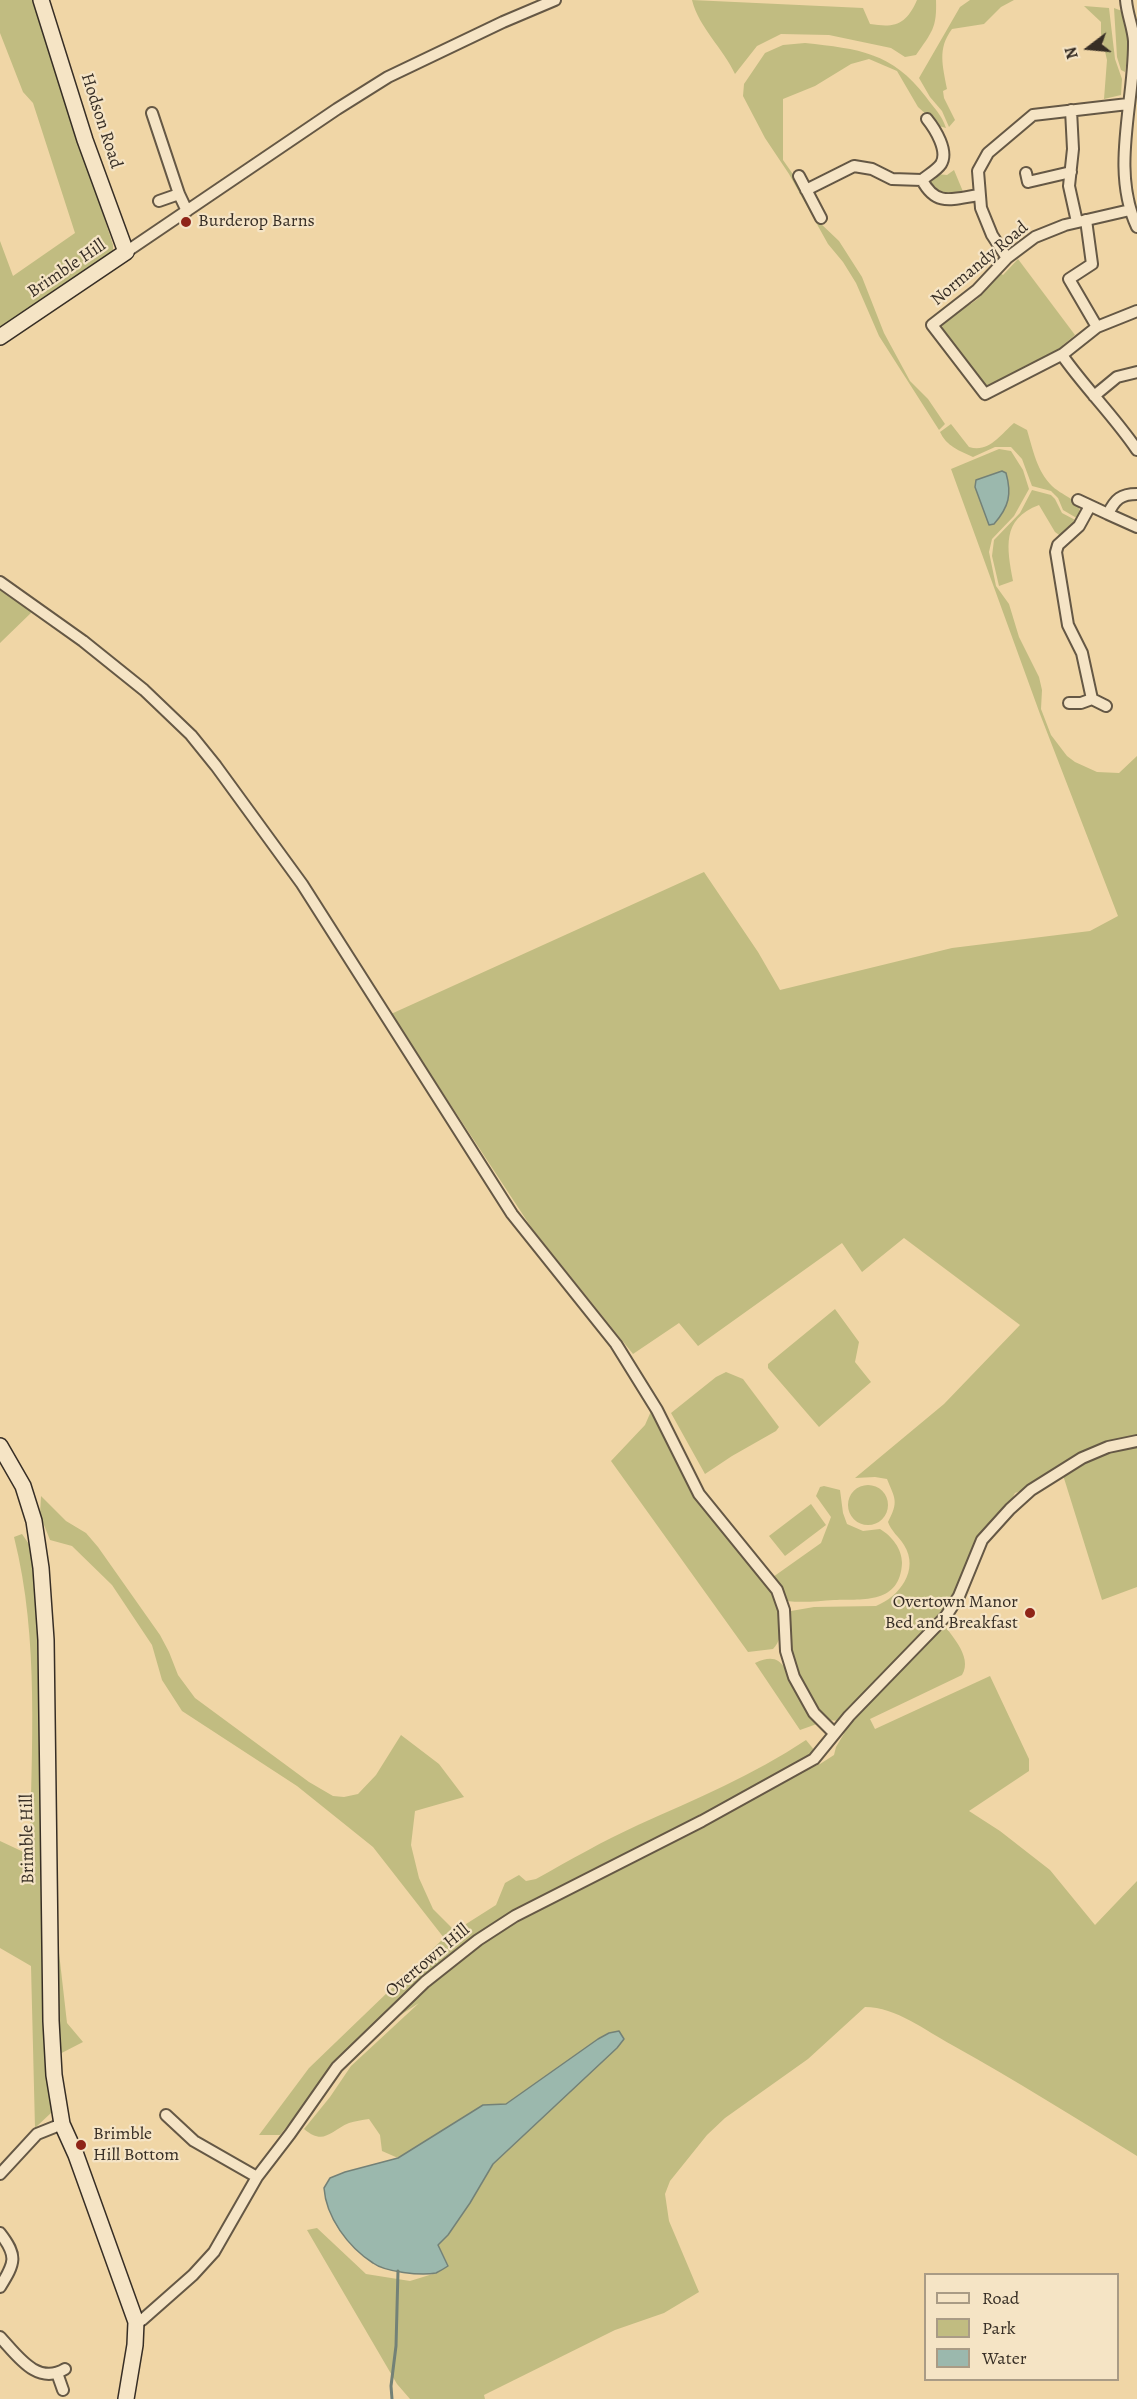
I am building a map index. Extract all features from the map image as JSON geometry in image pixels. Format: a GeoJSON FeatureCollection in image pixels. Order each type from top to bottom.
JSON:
{"type":"FeatureCollection","features":[{"type":"Feature","properties":{"kind":"main road","name":"Hodson Road"},"geometry":{"type":"LineString","coordinates":[[41,0],[86,140],[126,252]]}},
{"type":"Feature","properties":{"kind":"main road","name":"Brimble Hill"},"geometry":{"type":"LineString","coordinates":[[0,337],[126,252]]}},
{"type":"Feature","properties":{"kind":"main road","name":"Brimble Hill"},"geometry":{"type":"LineString","coordinates":[[0,1446],[16,1471],[26,1495],[41,1568],[46,1640],[51,2021],[54,2075],[62,2124],[76,2155],[136,2322]]}},
{"type":"Feature","properties":{"kind":"main road"},"geometry":{"type":"LineString","coordinates":[[127,2398],[136,2322]]}},
{"type":"Feature","properties":{"kind":"street"},"geometry":{"type":"LineString","coordinates":[[126,252],[337,109],[402,69],[555,0]]}},
{"type":"Feature","properties":{"kind":"street"},"geometry":{"type":"LineString","coordinates":[[1126,0],[1134,40],[1133,93],[1128,104],[1125,174],[1130,210],[1137,227]]}},
{"type":"Feature","properties":{"kind":"street"},"geometry":{"type":"LineString","coordinates":[[1007,258],[987,227],[979,195],[978,171],[988,153],[1034,115],[1128,104]]}},
{"type":"Feature","properties":{"kind":"street"},"geometry":{"type":"LineString","coordinates":[[1071,110],[1074,135],[1069,186],[1082,221],[1092,264],[1069,279],[1097,327]]}},
{"type":"Feature","properties":{"kind":"street"},"geometry":{"type":"LineString","coordinates":[[152,113],[179,194],[187,211]]}},
{"type":"Feature","properties":{"kind":"street"},"geometry":{"type":"LineString","coordinates":[[806,190],[854,166],[872,170],[892,179],[922,180],[937,168],[942,159],[936,132],[927,120]]}},
{"type":"Feature","properties":{"kind":"street"},"geometry":{"type":"LineString","coordinates":[[1026,173],[1028,182],[1071,172]]}},
{"type":"Feature","properties":{"kind":"street"},"geometry":{"type":"LineString","coordinates":[[799,176],[821,218]]}},
{"type":"Feature","properties":{"kind":"street"},"geometry":{"type":"LineString","coordinates":[[922,180],[930,193],[939,199],[979,195]]}},
{"type":"Feature","properties":{"kind":"street"},"geometry":{"type":"LineString","coordinates":[[159,201],[179,194]]}},
{"type":"Feature","properties":{"kind":"street","name":"Normandy Road"},"geometry":{"type":"LineString","coordinates":[[1130,210],[1043,232],[1007,258],[978,290],[932,325],[985,394],[1062,355],[1097,327],[1137,311]]}},
{"type":"Feature","properties":{"kind":"street"},"geometry":{"type":"LineString","coordinates":[[1062,355],[1116,420],[1137,450]]}},
{"type":"Feature","properties":{"kind":"street"},"geometry":{"type":"LineString","coordinates":[[1094,396],[1118,377],[1137,372]]}},
{"type":"Feature","properties":{"kind":"street"},"geometry":{"type":"LineString","coordinates":[[1108,514],[1118,498],[1123,495],[1137,494]]}},
{"type":"Feature","properties":{"kind":"street"},"geometry":{"type":"LineString","coordinates":[[1078,500],[1137,526]]}},
{"type":"Feature","properties":{"kind":"street"},"geometry":{"type":"LineString","coordinates":[[1090,506],[1079,526],[1058,545],[1056,552],[1068,625],[1082,653],[1092,699]]}},
{"type":"Feature","properties":{"kind":"street"},"geometry":{"type":"LineString","coordinates":[[0,582],[83,642],[144,690],[191,735],[302,884],[512,1214],[616,1344],[657,1410],[699,1494],[777,1590],[784,1610],[786,1651],[794,1677],[818,1719],[834,1733]]}},
{"type":"Feature","properties":{"kind":"street"},"geometry":{"type":"LineString","coordinates":[[1069,703],[1081,703],[1092,699],[1106,706]]}},
{"type":"Feature","properties":{"kind":"street","name":"Overtown Hill"},"geometry":{"type":"LineString","coordinates":[[136,2322],[142,2320],[209,2258],[225,2235],[256,2176],[290,2134],[344,2059],[425,1982],[462,1952],[524,1911],[702,1821],[805,1765],[818,1755],[834,1733],[946,1616],[959,1596],[982,1540],[1010,1509],[1038,1485],[1082,1458],[1108,1447],[1137,1441]]}},
{"type":"Feature","properties":{"kind":"street"},"geometry":{"type":"LineString","coordinates":[[166,2115],[194,2141],[256,2176]]}},
{"type":"Feature","properties":{"kind":"street"},"geometry":{"type":"LineString","coordinates":[[0,2174],[37,2134],[62,2124]]}},
{"type":"Feature","properties":{"kind":"street"},"geometry":{"type":"LineString","coordinates":[[0,2233],[10,2247],[13,2260],[12,2268],[0,2287]]}},
{"type":"Feature","properties":{"kind":"street"},"geometry":{"type":"LineString","coordinates":[[0,2337],[35,2371],[51,2375],[61,2371],[63,2390]]}},
{"type":"Feature","properties":{"kind":"green space"},"geometry":{"type":"Polygon","coordinates":[[[0,0],[34,0],[113,245],[113,253],[0,330],[0,241],[13,276],[75,233],[33,103],[23,92],[0,33],[0,0]]]}},
{"type":"Feature","properties":{"kind":"green space"},"geometry":{"type":"Polygon","coordinates":[[[692,0],[863,8],[870,24],[893,25],[909,15],[917,0],[936,0],[936,17],[926,41],[916,55],[905,57],[891,48],[829,35],[781,34],[757,46],[735,74],[700,20],[692,0]]]}},
{"type":"Feature","properties":{"kind":"green space"},"geometry":{"type":"Polygon","coordinates":[[[970,0],[1014,0],[1001,7],[984,24],[952,29],[947,36],[942,58],[947,89],[943,91],[955,120],[949,127],[942,111],[930,97],[919,78],[960,7],[970,0]]]}},
{"type":"Feature","properties":{"kind":"green space"},"geometry":{"type":"Polygon","coordinates":[[[1084,6],[1109,8],[1115,59],[1122,79],[1121,95],[1104,99],[1107,60],[1101,34],[1101,22],[1084,6]]]}},
{"type":"Feature","properties":{"kind":"green space"},"geometry":{"type":"Polygon","coordinates":[[[1114,8],[1122,11],[1129,46],[1125,72],[1121,70],[1117,57],[1114,8]]]}},
{"type":"Feature","properties":{"kind":"green space"},"geometry":{"type":"Polygon","coordinates":[[[805,43],[858,51],[887,62],[913,82],[938,112],[946,128],[939,126],[918,107],[897,71],[869,59],[851,64],[815,86],[783,99],[783,160],[797,180],[818,221],[839,241],[862,277],[884,333],[910,381],[928,399],[945,424],[939,430],[879,336],[856,283],[828,244],[789,174],[765,138],[743,96],[744,84],[765,53],[783,45],[805,43]]]}},
{"type":"Feature","properties":{"kind":"green space"},"geometry":{"type":"Polygon","coordinates":[[[954,170],[964,194],[940,195],[932,187],[930,179],[937,174],[947,175],[954,170]]]}},
{"type":"Feature","properties":{"kind":"green space"},"geometry":{"type":"Polygon","coordinates":[[[1018,259],[1075,335],[1063,345],[1064,348],[987,387],[943,333],[942,324],[960,307],[977,299],[1000,273],[1003,275],[1018,259]]]}},
{"type":"Feature","properties":{"kind":"green space"},"geometry":{"type":"Polygon","coordinates":[[[1014,423],[1027,430],[1043,474],[1052,486],[1076,504],[1079,508],[1080,520],[1063,510],[1058,498],[1051,491],[1032,486],[1022,459],[1011,447],[995,447],[973,457],[950,444],[940,432],[951,424],[969,447],[976,448],[994,442],[1014,423]]]}},
{"type":"Feature","properties":{"kind":"green space"},"geometry":{"type":"Polygon","coordinates":[[[999,449],[1011,451],[1023,470],[1029,489],[1014,516],[992,539],[989,552],[996,586],[1009,604],[1019,637],[1039,677],[1042,690],[1041,709],[1051,735],[1067,756],[1097,772],[1119,773],[1137,756],[1137,1587],[1102,1600],[1063,1475],[1015,1493],[1011,1501],[982,1531],[958,1587],[938,1617],[962,1652],[965,1668],[962,1675],[870,1719],[875,1729],[990,1676],[1029,1759],[1029,1771],[969,1811],[1000,1831],[1050,1870],[1095,1925],[1137,1881],[1137,2156],[1022,2085],[910,2021],[888,2011],[865,2007],[808,2059],[725,2118],[707,2135],[670,2181],[665,2194],[669,2221],[699,2292],[664,2313],[615,2330],[484,2395],[485,2399],[410,2399],[397,2384],[307,2230],[317,2228],[366,2274],[410,2281],[436,2273],[448,2265],[438,2245],[448,2235],[470,2203],[493,2164],[624,2039],[619,2031],[609,2033],[506,2104],[483,2105],[398,2158],[382,2151],[380,2135],[369,2119],[349,2123],[322,2137],[304,2129],[351,2066],[419,2003],[348,2049],[280,2135],[259,2135],[309,2068],[444,1938],[373,1847],[297,1786],[182,1711],[162,1680],[152,1645],[112,1585],[72,1546],[50,1540],[40,1515],[41,1496],[66,1521],[86,1533],[98,1547],[160,1635],[178,1675],[195,1698],[309,1782],[333,1796],[344,1797],[358,1794],[376,1775],[401,1735],[439,1764],[464,1797],[415,1811],[411,1845],[419,1878],[433,1909],[455,1931],[496,1905],[505,1883],[519,1875],[526,1881],[536,1879],[638,1825],[745,1775],[806,1740],[815,1751],[799,1772],[820,1764],[834,1755],[836,1747],[851,1722],[828,1720],[800,1730],[755,1663],[771,1659],[781,1663],[795,1687],[790,1651],[791,1611],[814,1607],[876,1606],[892,1596],[905,1582],[910,1564],[904,1545],[888,1522],[895,1500],[887,1479],[855,1478],[944,1404],[1020,1325],[904,1238],[862,1272],[842,1243],[698,1346],[679,1323],[633,1354],[531,1227],[391,1014],[704,872],[758,952],[780,990],[952,948],[1090,931],[1118,916],[1040,714],[951,469],[999,449]]]}},
{"type":"Feature","properties":{"kind":"green space"},"geometry":{"type":"Polygon","coordinates":[[[1032,490],[1051,495],[1062,513],[1079,522],[1062,537],[1055,532],[1039,505],[1018,518],[1009,536],[1009,557],[1013,581],[999,586],[992,556],[994,540],[1020,513],[1032,490]]]}},
{"type":"Feature","properties":{"kind":"green space"},"geometry":{"type":"Polygon","coordinates":[[[0,588],[34,610],[0,643],[0,588]]]}},
{"type":"Feature","properties":{"kind":"green space"},"geometry":{"type":"Polygon","coordinates":[[[835,1309],[859,1342],[855,1362],[871,1382],[819,1427],[768,1368],[768,1364],[835,1309]]]}},
{"type":"Feature","properties":{"kind":"green space"},"geometry":{"type":"Polygon","coordinates":[[[726,1372],[743,1379],[779,1427],[705,1474],[671,1413],[716,1377],[726,1372]]]}},
{"type":"Feature","properties":{"kind":"green space"},"geometry":{"type":"Polygon","coordinates":[[[652,1409],[677,1456],[776,1597],[781,1617],[781,1631],[780,1638],[773,1649],[748,1652],[611,1461],[645,1425],[652,1409]]]}},
{"type":"Feature","properties":{"kind":"green space"},"geometry":{"type":"Polygon","coordinates":[[[868,1485],[882,1491],[888,1505],[882,1519],[868,1525],[854,1519],[848,1505],[854,1491],[868,1485]]]}},
{"type":"Feature","properties":{"kind":"green space"},"geometry":{"type":"Polygon","coordinates":[[[820,1487],[840,1490],[847,1524],[863,1531],[880,1529],[895,1543],[902,1563],[900,1576],[895,1586],[888,1592],[868,1599],[787,1601],[773,1577],[821,1543],[831,1517],[816,1496],[820,1487]]]}},
{"type":"Feature","properties":{"kind":"green space"},"geometry":{"type":"Polygon","coordinates":[[[811,1504],[826,1525],[785,1556],[769,1536],[811,1504]]]}},
{"type":"Feature","properties":{"kind":"green space"},"geometry":{"type":"Polygon","coordinates":[[[22,1534],[31,1547],[39,1638],[43,1873],[58,1907],[58,1944],[67,2023],[83,2042],[48,2060],[52,2112],[35,2128],[31,1966],[0,1948],[0,1841],[30,1855],[31,1655],[28,1615],[14,1537],[22,1534]]]}},
{"type":"Feature","properties":{"kind":"water"},"geometry":{"type":"Polygon","coordinates":[[[1002,471],[1006,473],[1008,481],[1008,500],[999,518],[994,524],[989,525],[975,487],[976,480],[1002,471]]]}},
{"type":"Feature","properties":{"kind":"water"},"geometry":{"type":"Polygon","coordinates":[[[619,2031],[624,2039],[617,2048],[493,2164],[470,2203],[448,2235],[438,2245],[448,2266],[429,2274],[413,2274],[386,2269],[364,2256],[347,2240],[329,2210],[324,2188],[330,2178],[398,2158],[483,2105],[506,2104],[598,2039],[619,2031]]]}},
{"type":"Feature","properties":{"kind":"waterway"},"geometry":{"type":"LineString","coordinates":[[392,2399],[398,2271]]}},
{"type":"Feature","properties":{"kind":"place","name":"Burderop Barns"},"geometry":{"type":"Point","coordinates":[186,222]}},
{"type":"Feature","properties":{"kind":"place","name":"Overtown Manor Bed and Breakfast"},"geometry":{"type":"Point","coordinates":[1030,1613]}},
{"type":"Feature","properties":{"kind":"place","name":"Brimble Hill Bottom"},"geometry":{"type":"Point","coordinates":[81,2145]}}]}
